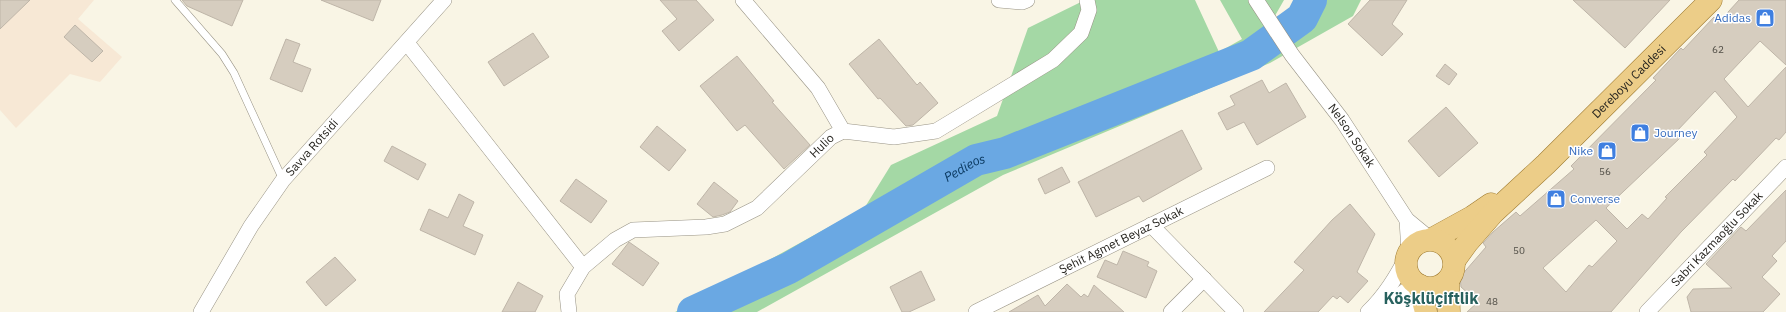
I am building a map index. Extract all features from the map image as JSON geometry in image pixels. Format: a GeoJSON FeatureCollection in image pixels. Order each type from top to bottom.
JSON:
{"type":"FeatureCollection","features":[{"type":"Feature","properties":{"kind":"main road","name":"Dereboyu Caddesi"},"geometry":{"type":"LineString","coordinates":[[1451,270],[1478,229],[1493,213],[1546,164],[1707,1]]}},
{"type":"Feature","properties":{"kind":"main road","name":"Dereboyu Caddesi"},"geometry":{"type":"LineString","coordinates":[[1431,239],[1472,217],[1546,164]]}},
{"type":"Feature","properties":{"kind":"main road"},"geometry":{"type":"LineString","coordinates":[[1426,312],[1418,284],[1408,272],[1408,254],[1418,243],[1431,239],[1447,246],[1450,250],[1451,270],[1449,312]]}},
{"type":"Feature","properties":{"kind":"main road"},"geometry":{"type":"LineString","coordinates":[[1418,284],[1434,288],[1451,270]]}},
{"type":"Feature","properties":{"kind":"street","name":"Savva Rotsidi"},"geometry":{"type":"LineString","coordinates":[[201,312],[251,226],[283,180],[444,0]]}},
{"type":"Feature","properties":{"kind":"street"},"geometry":{"type":"LineString","coordinates":[[743,0],[818,88],[843,131]]}},
{"type":"Feature","properties":{"kind":"street"},"geometry":{"type":"LineString","coordinates":[[999,0],[1022,2],[1027,0]]}},
{"type":"Feature","properties":{"kind":"street","name":"Hulio"},"geometry":{"type":"LineString","coordinates":[[569,312],[567,294],[583,267],[615,240],[633,230],[706,227],[725,224],[757,208],[831,137],[843,131],[894,137],[936,131],[1053,60],[1081,34],[1089,10],[1087,0]]}},
{"type":"Feature","properties":{"kind":"street","name":"Nelson Sokak"},"geometry":{"type":"LineString","coordinates":[[1256,0],[1292,55],[1342,120],[1407,220],[1431,239]]}},
{"type":"Feature","properties":{"kind":"street"},"geometry":{"type":"LineString","coordinates":[[407,43],[583,267]]}},
{"type":"Feature","properties":{"kind":"street","name":"Sabri Kazmaoğlu Sokak"},"geometry":{"type":"LineString","coordinates":[[1647,312],[1786,167]]}},
{"type":"Feature","properties":{"kind":"street","name":"Şehit Agmet Beyaz Sokak"},"geometry":{"type":"LineString","coordinates":[[976,312],[1267,168]]}},
{"type":"Feature","properties":{"kind":"street","name":"Nelson Sokak"},"geometry":{"type":"LineString","coordinates":[[1407,220],[1408,254]]}},
{"type":"Feature","properties":{"kind":"street"},"geometry":{"type":"LineString","coordinates":[[1151,225],[1236,312]]}},
{"type":"Feature","properties":{"kind":"street"},"geometry":{"type":"LineString","coordinates":[[1368,312],[1381,300],[1408,254]]}},
{"type":"Feature","properties":{"kind":"street"},"geometry":{"type":"LineString","coordinates":[[1171,312],[1204,279]]}},
{"type":"Feature","properties":{"kind":"street"},"geometry":{"type":"LineString","coordinates":[[1378,312],[1418,284]]}},
{"type":"Feature","properties":{"kind":"street"},"geometry":{"type":"LineString","coordinates":[[1387,312],[1402,310],[1411,312]]}},
{"type":"Feature","properties":{"kind":"lane"},"geometry":{"type":"LineString","coordinates":[[175,0],[222,54],[234,73],[283,180]]}},
{"type":"Feature","properties":{"kind":"shaded area"},"geometry":{"type":"Polygon","coordinates":[[[0,0],[94,0],[78,19],[122,57],[100,82],[70,74],[16,128],[0,110],[0,0]]]}},
{"type":"Feature","properties":{"kind":"green space"},"geometry":{"type":"Polygon","coordinates":[[[1085,0],[1195,0],[1219,52],[1242,39],[1220,0],[1284,0],[1272,21],[1291,9],[1296,0],[1361,0],[1353,16],[1270,63],[1003,175],[757,312],[675,312],[865,207],[891,165],[997,116],[1028,28],[1085,0]]]}},
{"type":"Feature","properties":{"kind":"building"},"geometry":{"type":"Polygon","coordinates":[[[0,0],[30,0],[0,29],[0,0]]]}},
{"type":"Feature","properties":{"kind":"building"},"geometry":{"type":"Polygon","coordinates":[[[182,0],[243,0],[232,26],[187,6],[182,0]]]}},
{"type":"Feature","properties":{"kind":"building"},"geometry":{"type":"Polygon","coordinates":[[[321,0],[381,0],[373,21],[321,0]]]}},
{"type":"Feature","properties":{"kind":"building"},"geometry":{"type":"Polygon","coordinates":[[[660,0],[696,0],[714,20],[679,51],[662,31],[677,19],[660,0]]]}},
{"type":"Feature","properties":{"kind":"building"},"geometry":{"type":"Polygon","coordinates":[[[1370,0],[1407,0],[1392,24],[1403,34],[1382,56],[1348,24],[1370,0]]]}},
{"type":"Feature","properties":{"kind":"building"},"geometry":{"type":"Polygon","coordinates":[[[1573,0],[1670,0],[1625,48],[1573,0]]]}},
{"type":"Feature","properties":{"kind":"building"},"geometry":{"type":"Polygon","coordinates":[[[1739,0],[1786,0],[1786,65],[1760,41],[1724,79],[1748,107],[1786,67],[1786,132],[1779,140],[1776,138],[1735,181],[1733,179],[1681,232],[1611,312],[1467,312],[1478,302],[1461,287],[1460,277],[1486,247],[1483,243],[1516,212],[1520,216],[1574,169],[1571,166],[1656,80],[1653,78],[1681,48],[1683,50],[1714,17],[1719,22],[1739,0]],[[1715,91],[1675,133],[1680,138],[1606,208],[1627,229],[1642,214],[1648,219],[1667,198],[1665,197],[1707,155],[1704,152],[1737,117],[1715,91]],[[1596,220],[1543,268],[1566,292],[1589,265],[1592,267],[1617,241],[1596,220]]]}},
{"type":"Feature","properties":{"kind":"building"},"geometry":{"type":"Polygon","coordinates":[[[75,25],[103,51],[92,62],[64,37],[75,25]]]}},
{"type":"Feature","properties":{"kind":"building"},"geometry":{"type":"Polygon","coordinates":[[[533,33],[549,57],[504,86],[488,62],[533,33]]]}},
{"type":"Feature","properties":{"kind":"building"},"geometry":{"type":"Polygon","coordinates":[[[286,39],[300,44],[293,62],[311,69],[302,92],[270,79],[286,39]]]}},
{"type":"Feature","properties":{"kind":"building"},"geometry":{"type":"Polygon","coordinates":[[[879,39],[917,85],[920,82],[938,103],[913,125],[906,126],[880,98],[878,99],[849,64],[879,39]]]}},
{"type":"Feature","properties":{"kind":"building"},"geometry":{"type":"Polygon","coordinates":[[[737,56],[774,101],[772,102],[810,145],[784,169],[745,125],[737,131],[700,86],[737,56]]]}},
{"type":"Feature","properties":{"kind":"building"},"geometry":{"type":"Polygon","coordinates":[[[1445,64],[1457,74],[1449,85],[1436,76],[1445,64]]]}},
{"type":"Feature","properties":{"kind":"building"},"geometry":{"type":"Polygon","coordinates":[[[1262,80],[1269,93],[1286,83],[1306,117],[1257,145],[1244,122],[1227,130],[1218,113],[1235,105],[1230,96],[1262,80]]]}},
{"type":"Feature","properties":{"kind":"building"},"geometry":{"type":"Polygon","coordinates":[[[1446,107],[1478,143],[1439,177],[1408,141],[1446,107]]]}},
{"type":"Feature","properties":{"kind":"building"},"geometry":{"type":"Polygon","coordinates":[[[657,126],[686,150],[669,171],[640,147],[657,126]]]}},
{"type":"Feature","properties":{"kind":"building"},"geometry":{"type":"Polygon","coordinates":[[[1182,130],[1202,169],[1143,202],[1139,196],[1096,217],[1078,182],[1182,130]]]}},
{"type":"Feature","properties":{"kind":"building"},"geometry":{"type":"Polygon","coordinates":[[[392,146],[426,164],[418,180],[384,161],[392,146]]]}},
{"type":"Feature","properties":{"kind":"building"},"geometry":{"type":"Polygon","coordinates":[[[1062,167],[1070,182],[1045,194],[1038,179],[1062,167]]]}},
{"type":"Feature","properties":{"kind":"building"},"geometry":{"type":"Polygon","coordinates":[[[576,179],[607,201],[591,223],[560,201],[576,179]]]}},
{"type":"Feature","properties":{"kind":"building"},"geometry":{"type":"Polygon","coordinates":[[[714,182],[738,201],[730,212],[713,217],[697,204],[714,182]]]}},
{"type":"Feature","properties":{"kind":"building"},"geometry":{"type":"Polygon","coordinates":[[[1786,190],[1786,241],[1772,256],[1777,261],[1762,277],[1780,294],[1763,312],[1691,312],[1687,297],[1693,289],[1732,288],[1706,264],[1741,227],[1746,231],[1786,190]]]}},
{"type":"Feature","properties":{"kind":"building"},"geometry":{"type":"Polygon","coordinates":[[[459,194],[474,202],[463,226],[483,235],[475,255],[420,230],[429,209],[448,218],[459,194]]]}},
{"type":"Feature","properties":{"kind":"building"},"geometry":{"type":"Polygon","coordinates":[[[1350,204],[1375,234],[1357,272],[1368,281],[1348,303],[1340,296],[1337,299],[1333,296],[1318,312],[1264,312],[1304,270],[1294,262],[1332,220],[1350,204]]]}},
{"type":"Feature","properties":{"kind":"building"},"geometry":{"type":"Polygon","coordinates":[[[629,242],[659,263],[643,286],[612,264],[629,242]]]}},
{"type":"Feature","properties":{"kind":"building"},"geometry":{"type":"Polygon","coordinates":[[[1123,251],[1149,262],[1147,266],[1157,271],[1146,298],[1097,277],[1105,260],[1117,265],[1123,251]]]}},
{"type":"Feature","properties":{"kind":"building"},"geometry":{"type":"Polygon","coordinates":[[[335,257],[356,280],[326,306],[306,282],[335,257]]]}},
{"type":"Feature","properties":{"kind":"building"},"geometry":{"type":"Polygon","coordinates":[[[921,271],[935,300],[909,312],[902,312],[890,287],[921,271]]]}},
{"type":"Feature","properties":{"kind":"building"},"geometry":{"type":"Polygon","coordinates":[[[518,282],[543,296],[535,312],[502,312],[518,282]]]}},
{"type":"Feature","properties":{"kind":"building"},"geometry":{"type":"Polygon","coordinates":[[[1067,284],[1081,297],[1084,294],[1088,297],[1094,285],[1124,312],[1009,312],[1038,295],[1045,306],[1067,284]]]}},
{"type":"Feature","properties":{"kind":"waterway","name":"Pedieos"},"geometry":{"type":"LineString","coordinates":[[693,312],[789,268],[976,160],[1005,153],[1251,55],[1302,18],[1311,0]]}},
{"type":"Feature","properties":{"kind":"place","name":"Adidas"},"geometry":{"type":"Point","coordinates":[1765,18]}},
{"type":"Feature","properties":{"kind":"place","name":"Journey"},"geometry":{"type":"Point","coordinates":[1640,133]}},
{"type":"Feature","properties":{"kind":"place","name":"Nike"},"geometry":{"type":"Point","coordinates":[1607,151]}},
{"type":"Feature","properties":{"kind":"place","name":"Converse"},"geometry":{"type":"Point","coordinates":[1556,199]}},
{"type":"Feature","properties":{"kind":"district","name":"Köşklüçiftlik"},"geometry":{"type":"Point","coordinates":[1431,298]}}]}
